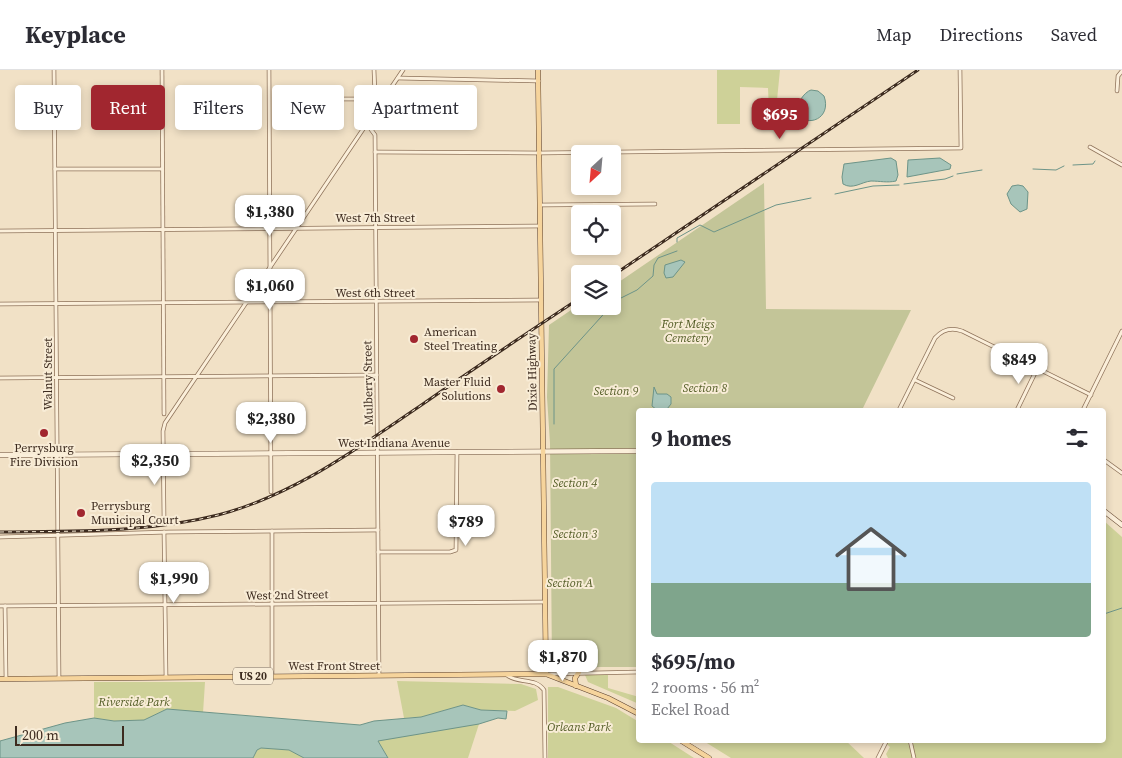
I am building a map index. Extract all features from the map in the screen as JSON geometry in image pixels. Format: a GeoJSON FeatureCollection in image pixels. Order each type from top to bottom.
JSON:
{"type":"FeatureCollection","features":[{"type":"Feature","properties":{"kind":"main road","name":"Dixie Highway"},"geometry":{"type":"LineString","coordinates":[[538,70],[546,674]]}},
{"type":"Feature","properties":{"kind":"main road","name":"West Indiana Avenue"},"geometry":{"type":"LineString","coordinates":[[0,455],[636,451]]}},
{"type":"Feature","properties":{"kind":"main road"},"geometry":{"type":"LineString","coordinates":[[1106,513],[1122,526]]}},
{"type":"Feature","properties":{"kind":"main road"},"geometry":{"type":"LineString","coordinates":[[576,686],[576,678],[579,672]]}},
{"type":"Feature","properties":{"kind":"main road","name":"West Front Street"},"geometry":{"type":"LineString","coordinates":[[0,678],[546,674]]}},
{"type":"Feature","properties":{"kind":"main road","name":"US 20"},"geometry":{"type":"LineString","coordinates":[[546,674],[614,701],[636,712]]}},
{"type":"Feature","properties":{"kind":"main road"},"geometry":{"type":"LineString","coordinates":[[685,743],[709,758]]}},
{"type":"Feature","properties":{"kind":"street","name":"Walnut Street"},"geometry":{"type":"LineString","coordinates":[[54,70],[59,678]]}},
{"type":"Feature","properties":{"kind":"street"},"geometry":{"type":"LineString","coordinates":[[162,70],[164,414]]}},
{"type":"Feature","properties":{"kind":"street"},"geometry":{"type":"LineString","coordinates":[[269,70],[271,492]]}},
{"type":"Feature","properties":{"kind":"street"},"geometry":{"type":"LineString","coordinates":[[374,70],[375,85]]}},
{"type":"Feature","properties":{"kind":"street"},"geometry":{"type":"LineString","coordinates":[[393,85],[403,70]]}},
{"type":"Feature","properties":{"kind":"street"},"geometry":{"type":"LineString","coordinates":[[375,152],[539,153],[961,148],[960,70]]}},
{"type":"Feature","properties":{"kind":"street"},"geometry":{"type":"LineString","coordinates":[[1117,91],[1118,76],[1122,71]]}},
{"type":"Feature","properties":{"kind":"street"},"geometry":{"type":"LineString","coordinates":[[398,78],[539,81]]}},
{"type":"Feature","properties":{"kind":"street"},"geometry":{"type":"LineString","coordinates":[[164,517],[163,431],[168,418],[363,130]]}},
{"type":"Feature","properties":{"kind":"street","name":"Mulberry Street"},"geometry":{"type":"LineString","coordinates":[[373,130],[375,132],[379,675]]}},
{"type":"Feature","properties":{"kind":"street"},"geometry":{"type":"LineString","coordinates":[[1090,147],[1122,164]]}},
{"type":"Feature","properties":{"kind":"street"},"geometry":{"type":"LineString","coordinates":[[55,169],[162,169]]}},
{"type":"Feature","properties":{"kind":"street"},"geometry":{"type":"LineString","coordinates":[[540,204],[655,204]]}},
{"type":"Feature","properties":{"kind":"street","name":"West 7th Street"},"geometry":{"type":"LineString","coordinates":[[0,231],[540,226]]}},
{"type":"Feature","properties":{"kind":"street","name":"West 6th Street"},"geometry":{"type":"LineString","coordinates":[[0,304],[541,300]]}},
{"type":"Feature","properties":{"kind":"street"},"geometry":{"type":"LineString","coordinates":[[901,408],[935,338],[943,331],[951,329],[962,331],[1091,395]]}},
{"type":"Feature","properties":{"kind":"street"},"geometry":{"type":"LineString","coordinates":[[1084,408],[1122,331]]}},
{"type":"Feature","properties":{"kind":"street"},"geometry":{"type":"LineString","coordinates":[[1018,408],[1037,369]]}},
{"type":"Feature","properties":{"kind":"street"},"geometry":{"type":"LineString","coordinates":[[0,378],[377,375]]}},
{"type":"Feature","properties":{"kind":"street"},"geometry":{"type":"LineString","coordinates":[[915,380],[953,398]]}},
{"type":"Feature","properties":{"kind":"street"},"geometry":{"type":"LineString","coordinates":[[378,552],[450,552],[456,550],[458,539],[457,452]]}},
{"type":"Feature","properties":{"kind":"street"},"geometry":{"type":"LineString","coordinates":[[1106,461],[1122,473]]}},
{"type":"Feature","properties":{"kind":"street"},"geometry":{"type":"LineString","coordinates":[[0,537],[164,532],[378,530]]}},
{"type":"Feature","properties":{"kind":"street"},"geometry":{"type":"LineString","coordinates":[[272,531],[272,676]]}},
{"type":"Feature","properties":{"kind":"street"},"geometry":{"type":"LineString","coordinates":[[164,532],[166,677]]}},
{"type":"Feature","properties":{"kind":"street","name":"West 2nd Street"},"geometry":{"type":"LineString","coordinates":[[0,606],[544,602]]}},
{"type":"Feature","properties":{"kind":"street"},"geometry":{"type":"LineString","coordinates":[[5,606],[6,678]]}},
{"type":"Feature","properties":{"kind":"street","name":"West Front Street"},"geometry":{"type":"LineString","coordinates":[[546,674],[636,672]]}},
{"type":"Feature","properties":{"kind":"street"},"geometry":{"type":"LineString","coordinates":[[507,674],[513,679],[537,683],[544,690],[545,758]]}},
{"type":"Feature","properties":{"kind":"street"},"geometry":{"type":"LineString","coordinates":[[878,758],[886,743]]}},
{"type":"Feature","properties":{"kind":"street"},"geometry":{"type":"LineString","coordinates":[[911,743],[914,758]]}},
{"type":"Feature","properties":{"kind":"green space"},"geometry":{"type":"Polygon","coordinates":[[[717,70],[780,70],[776,110],[769,111],[768,88],[740,87],[740,124],[717,124],[717,70]]]}},
{"type":"Feature","properties":{"kind":"green space","name":"Fort Meigs Cemetery"},"geometry":{"type":"Polygon","coordinates":[[[764,183],[766,309],[911,310],[863,408],[636,408],[636,667],[552,667],[550,443],[547,397],[549,325],[571,310],[571,315],[621,315],[621,281],[764,183]]]}},
{"type":"Feature","properties":{"kind":"green space"},"geometry":{"type":"Polygon","coordinates":[[[1106,523],[1122,537],[1122,758],[888,758],[886,754],[890,747],[885,743],[1106,743],[1106,523]]]}},
{"type":"Feature","properties":{"kind":"green space"},"geometry":{"type":"Polygon","coordinates":[[[585,675],[608,675],[608,688],[636,696],[636,703],[588,682],[585,675]]]}},
{"type":"Feature","properties":{"kind":"green space"},"geometry":{"type":"Polygon","coordinates":[[[397,681],[521,684],[536,689],[538,700],[515,711],[481,710],[463,705],[421,717],[404,718],[397,681]]]}},
{"type":"Feature","properties":{"kind":"green space","name":"Riverside Park"},"geometry":{"type":"Polygon","coordinates":[[[94,682],[205,682],[203,713],[167,709],[144,720],[114,721],[94,718],[94,682]]]}},
{"type":"Feature","properties":{"kind":"green space","name":"Orleans Park"},"geometry":{"type":"Polygon","coordinates":[[[548,687],[558,687],[616,708],[636,720],[636,743],[671,743],[694,758],[548,758],[548,687]]]}},
{"type":"Feature","properties":{"kind":"green space"},"geometry":{"type":"Polygon","coordinates":[[[464,724],[479,724],[468,758],[388,758],[378,741],[464,724]]]}},
{"type":"Feature","properties":{"kind":"green space"},"geometry":{"type":"Polygon","coordinates":[[[707,743],[848,743],[864,758],[731,758],[707,743]]]}},
{"type":"Feature","properties":{"kind":"green space"},"geometry":{"type":"Polygon","coordinates":[[[261,748],[289,750],[304,758],[253,758],[257,750],[261,748]]]}},
{"type":"Feature","properties":{"kind":"water"},"geometry":{"type":"Polygon","coordinates":[[[811,90],[818,91],[824,96],[825,110],[817,119],[806,120],[800,118],[795,113],[801,99],[811,90]]]}},
{"type":"Feature","properties":{"kind":"water"},"geometry":{"type":"Polygon","coordinates":[[[891,158],[896,161],[898,175],[896,181],[871,181],[850,186],[843,184],[844,164],[891,158]]]}},
{"type":"Feature","properties":{"kind":"water"},"geometry":{"type":"Polygon","coordinates":[[[940,158],[951,165],[950,169],[907,177],[908,160],[940,158]]]}},
{"type":"Feature","properties":{"kind":"water"},"geometry":{"type":"Polygon","coordinates":[[[1012,186],[1023,186],[1028,192],[1027,209],[1020,212],[1011,204],[1007,194],[1012,186]]]}},
{"type":"Feature","properties":{"kind":"water"},"geometry":{"type":"Polygon","coordinates":[[[681,260],[685,262],[673,277],[666,278],[664,273],[665,265],[681,260]]]}},
{"type":"Feature","properties":{"kind":"water"},"geometry":{"type":"Polygon","coordinates":[[[654,387],[657,394],[667,394],[671,397],[671,404],[668,408],[654,408],[652,406],[654,387]]]}},
{"type":"Feature","properties":{"kind":"water"},"geometry":{"type":"Polygon","coordinates":[[[463,705],[481,710],[507,711],[506,719],[498,718],[479,724],[378,741],[388,758],[304,758],[289,750],[261,748],[257,750],[253,758],[0,758],[0,741],[65,723],[94,718],[114,721],[144,720],[167,709],[360,725],[374,721],[421,717],[463,705]]]}},
{"type":"Feature","properties":{"kind":"waterway"},"geometry":{"type":"LineString","coordinates":[[1073,165],[1093,164],[1095,161]]}},
{"type":"Feature","properties":{"kind":"waterway"},"geometry":{"type":"LineString","coordinates":[[1033,169],[1056,170],[1064,166]]}},
{"type":"Feature","properties":{"kind":"waterway"},"geometry":{"type":"LineString","coordinates":[[957,174],[982,170]]}},
{"type":"Feature","properties":{"kind":"waterway"},"geometry":{"type":"LineString","coordinates":[[904,184],[945,179],[953,176]]}},
{"type":"Feature","properties":{"kind":"waterway"},"geometry":{"type":"LineString","coordinates":[[835,194],[873,186],[899,185]]}},
{"type":"Feature","properties":{"kind":"waterway"},"geometry":{"type":"LineString","coordinates":[[677,242],[677,238],[700,225],[714,232],[776,205],[811,198]]}},
{"type":"Feature","properties":{"kind":"waterway"},"geometry":{"type":"LineString","coordinates":[[621,298],[637,290],[653,276],[654,265],[658,258],[677,251]]}},
{"type":"Feature","properties":{"kind":"waterway"},"geometry":{"type":"LineString","coordinates":[[554,424],[554,369],[603,315]]}},
{"type":"Feature","properties":{"kind":"waterway"},"geometry":{"type":"LineString","coordinates":[[1106,613],[1122,608]]}},
{"type":"Feature","properties":{"kind":"railway"},"geometry":{"type":"LineString","coordinates":[[621,270],[918,70]]}},
{"type":"Feature","properties":{"kind":"railway"},"geometry":{"type":"LineString","coordinates":[[0,532],[110,530],[164,525],[218,515],[273,496],[348,454],[571,304]]}},
{"type":"Feature","properties":{"kind":"place","name":"American Steel Treating"},"geometry":{"type":"Point","coordinates":[414,339]}},
{"type":"Feature","properties":{"kind":"place","name":"Master Fluid Solutions"},"geometry":{"type":"Point","coordinates":[501,389]}},
{"type":"Feature","properties":{"kind":"place","name":"Perrysburg Fire Division"},"geometry":{"type":"Point","coordinates":[44,433]}},
{"type":"Feature","properties":{"kind":"place","name":"Perrysburg Municipal Court"},"geometry":{"type":"Point","coordinates":[81,513]}},
{"type":"Feature","properties":{"kind":"park label","name":"Section 8"},"geometry":{"type":"Point","coordinates":[705,388]}},
{"type":"Feature","properties":{"kind":"park label","name":"Section 9"},"geometry":{"type":"Point","coordinates":[616,391]}},
{"type":"Feature","properties":{"kind":"park label","name":"Section 4"},"geometry":{"type":"Point","coordinates":[575,483]}},
{"type":"Feature","properties":{"kind":"park label","name":"Section 3"},"geometry":{"type":"Point","coordinates":[575,534]}},
{"type":"Feature","properties":{"kind":"park label","name":"Section A"},"geometry":{"type":"Point","coordinates":[570,583]}}]}
